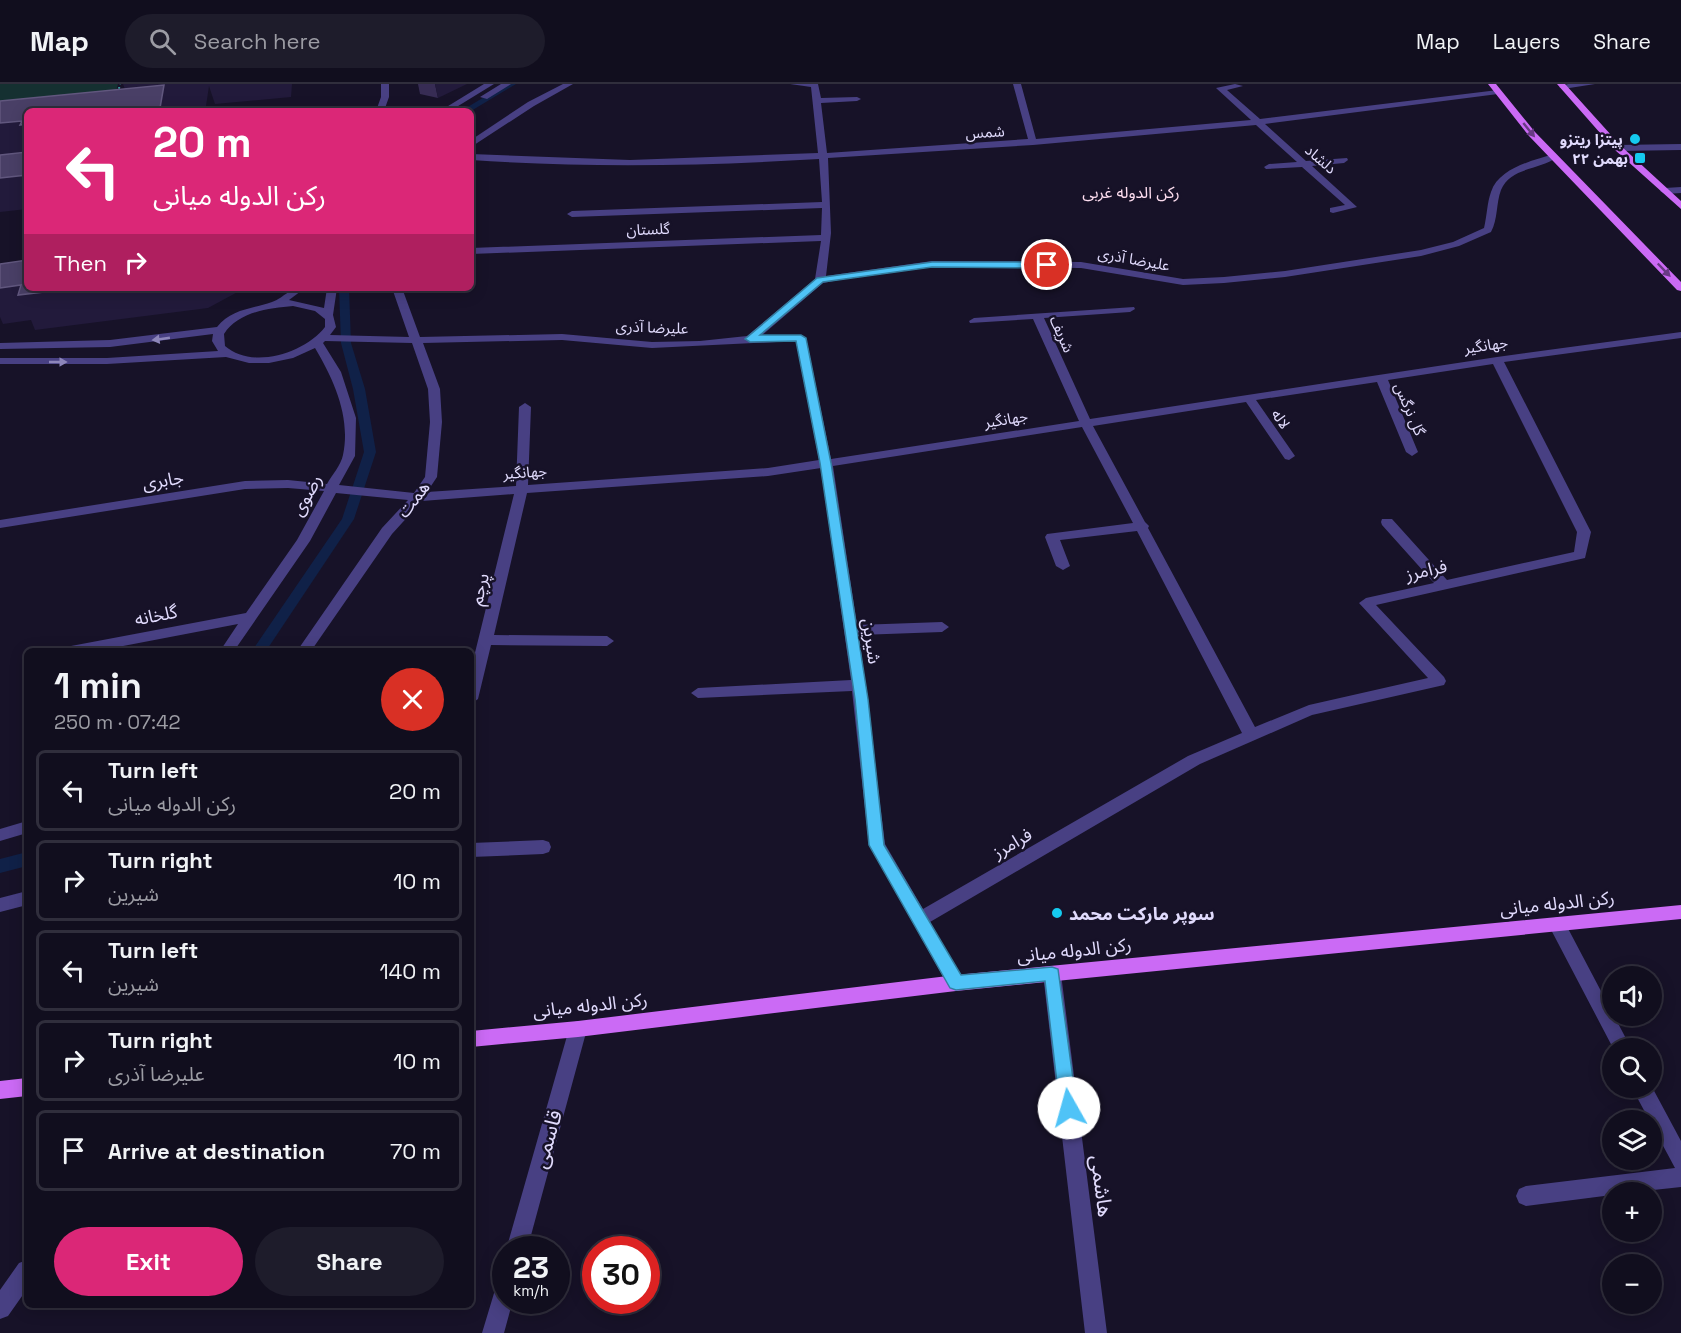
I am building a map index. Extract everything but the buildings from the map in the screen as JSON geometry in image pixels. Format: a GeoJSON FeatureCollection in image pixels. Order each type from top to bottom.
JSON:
{"type":"FeatureCollection","features":[{"type":"Feature","properties":{"kind":"main road"},"geometry":{"type":"LineString","coordinates":[[1562,86],[1618,148],[1681,206]]}},
{"type":"Feature","properties":{"kind":"main road"},"geometry":{"type":"LineString","coordinates":[[1495,88],[1553,157],[1681,288]]}},
{"type":"Feature","properties":{"kind":"main road","name":"رکن الدوله میانی"},"geometry":{"type":"LineString","coordinates":[[474,1038],[578,1029],[956,983],[1681,912]]}},
{"type":"Feature","properties":{"kind":"main road"},"geometry":{"type":"LineString","coordinates":[[1,1090],[24,1087]]}},
{"type":"Feature","properties":{"kind":"street"},"geometry":{"type":"LineString","coordinates":[[381,108],[385,97],[385,84]]}},
{"type":"Feature","properties":{"kind":"street"},"geometry":{"type":"LineString","coordinates":[[449,108],[490,84]]}},
{"type":"Feature","properties":{"kind":"street"},"geometry":{"type":"LineString","coordinates":[[466,108],[507,84]]}},
{"type":"Feature","properties":{"kind":"street"},"geometry":{"type":"LineString","coordinates":[[474,142],[531,104],[569,84]]}},
{"type":"Feature","properties":{"kind":"street"},"geometry":{"type":"LineString","coordinates":[[750,339],[820,280],[826,249],[822,156],[814,85],[794,84]]}},
{"type":"Feature","properties":{"kind":"street"},"geometry":{"type":"LineString","coordinates":[[1017,84],[1033,142]]}},
{"type":"Feature","properties":{"kind":"street"},"geometry":{"type":"LineString","coordinates":[[1562,86],[1591,84]]}},
{"type":"Feature","properties":{"kind":"street","name":"دلشاد"},"geometry":{"type":"LineString","coordinates":[[1239,86],[1220,88],[1255,122],[1352,207],[1333,210]]}},
{"type":"Feature","properties":{"kind":"street","name":"شمس"},"geometry":{"type":"LineString","coordinates":[[474,157],[542,163],[577,163],[822,156],[1033,142],[1255,122],[1495,88]]}},
{"type":"Feature","properties":{"kind":"street"},"geometry":{"type":"LineString","coordinates":[[816,101],[857,99]]}},
{"type":"Feature","properties":{"kind":"street"},"geometry":{"type":"LineString","coordinates":[[1618,148],[1681,147]]}},
{"type":"Feature","properties":{"kind":"street","name":"علیرضا آذری"},"geometry":{"type":"LineString","coordinates":[[820,280],[932,264],[1081,265],[1173,280],[1224,280],[1285,274],[1421,253],[1456,244],[1488,230],[1494,208],[1494,196],[1504,177],[1553,157]]}},
{"type":"Feature","properties":{"kind":"street"},"geometry":{"type":"LineString","coordinates":[[1269,167],[1344,160]]}},
{"type":"Feature","properties":{"kind":"street"},"geometry":{"type":"LineString","coordinates":[[1665,191],[1681,190]]}},
{"type":"Feature","properties":{"kind":"street"},"geometry":{"type":"LineString","coordinates":[[572,214],[825,205]]}},
{"type":"Feature","properties":{"kind":"street","name":"گلستان"},"geometry":{"type":"LineString","coordinates":[[474,251],[826,238]]}},
{"type":"Feature","properties":{"kind":"street"},"geometry":{"type":"LineString","coordinates":[[0,346],[106,344],[155,340],[219,330],[242,314],[275,304],[295,291]]}},
{"type":"Feature","properties":{"kind":"street"},"geometry":{"type":"LineString","coordinates":[[0,361],[107,361],[225,354],[254,361],[272,360],[290,356],[321,341],[331,324],[328,316],[332,291]]}},
{"type":"Feature","properties":{"kind":"street","name":"همت"},"geometry":{"type":"LineString","coordinates":[[306,648],[387,531],[418,497],[431,477],[436,422],[434,389],[398,291]]}},
{"type":"Feature","properties":{"kind":"street"},"geometry":{"type":"LineString","coordinates":[[275,304],[308,305],[328,316]]}},
{"type":"Feature","properties":{"kind":"street"},"geometry":{"type":"LineString","coordinates":[[1037,315],[1130,309]]}},
{"type":"Feature","properties":{"kind":"street","name":"شریف"},"geometry":{"type":"LineString","coordinates":[[974,321],[1037,315],[1086,423]]}},
{"type":"Feature","properties":{"kind":"street"},"geometry":{"type":"LineString","coordinates":[[219,330],[216,339],[217,347],[225,354]]}},
{"type":"Feature","properties":{"kind":"street","name":"جهانگیر"},"geometry":{"type":"LineString","coordinates":[[333,488],[418,497],[768,472],[1681,334]]}},
{"type":"Feature","properties":{"kind":"street","name":"علیرضا آذری"},"geometry":{"type":"LineString","coordinates":[[321,341],[562,338],[652,345],[700,344],[750,339]]}},
{"type":"Feature","properties":{"kind":"street","name":"شیرین"},"geometry":{"type":"LineString","coordinates":[[750,339],[801,338],[826,463],[859,685],[877,845],[956,983]]}},
{"type":"Feature","properties":{"kind":"street","name":"رضوی"},"geometry":{"type":"LineString","coordinates":[[229,648],[303,541],[349,456],[350,418],[335,372],[321,341]]}},
{"type":"Feature","properties":{"kind":"street","name":"فرامرز"},"geometry":{"type":"LineString","coordinates":[[920,919],[1194,760],[1309,710],[1439,681],[1366,603],[1580,555],[1584,532],[1497,360]]}},
{"type":"Feature","properties":{"kind":"street","name":"گل نرگس"},"geometry":{"type":"LineString","coordinates":[[1381,378],[1412,452]]}},
{"type":"Feature","properties":{"kind":"street","name":"لاله"},"geometry":{"type":"LineString","coordinates":[[1249,398],[1289,456]]}},
{"type":"Feature","properties":{"kind":"street","name":"پرچم"},"geometry":{"type":"LineString","coordinates":[[474,686],[522,488],[525,407]]}},
{"type":"Feature","properties":{"kind":"street"},"geometry":{"type":"LineString","coordinates":[[1086,423],[1143,526],[1251,735]]}},
{"type":"Feature","properties":{"kind":"street","name":"جابری"},"geometry":{"type":"LineString","coordinates":[[0,524],[246,486],[288,484],[333,488]]}},
{"type":"Feature","properties":{"kind":"street"},"geometry":{"type":"LineString","coordinates":[[1387,522],[1444,586]]}},
{"type":"Feature","properties":{"kind":"street"},"geometry":{"type":"LineString","coordinates":[[1063,566],[1052,537],[1143,526]]}},
{"type":"Feature","properties":{"kind":"street","name":"گلخانه"},"geometry":{"type":"LineString","coordinates":[[86,648],[250,617]]}},
{"type":"Feature","properties":{"kind":"street"},"geometry":{"type":"LineString","coordinates":[[851,630],[942,627]]}},
{"type":"Feature","properties":{"kind":"street"},"geometry":{"type":"LineString","coordinates":[[485,640],[607,641]]}},
{"type":"Feature","properties":{"kind":"street"},"geometry":{"type":"LineString","coordinates":[[698,693],[859,685]]}},
{"type":"Feature","properties":{"kind":"street"},"geometry":{"type":"LineString","coordinates":[[0,835],[24,828]]}},
{"type":"Feature","properties":{"kind":"street"},"geometry":{"type":"LineString","coordinates":[[474,850],[543,847]]}},
{"type":"Feature","properties":{"kind":"street"},"geometry":{"type":"LineString","coordinates":[[0,905],[24,899]]}},
{"type":"Feature","properties":{"kind":"street"},"geometry":{"type":"LineString","coordinates":[[1557,924],[1617,1038]]}},
{"type":"Feature","properties":{"kind":"street","name":"هاشمی"},"geometry":{"type":"LineString","coordinates":[[1052,974],[1096,1333]]}},
{"type":"Feature","properties":{"kind":"street","name":"قاسمی"},"geometry":{"type":"LineString","coordinates":[[520,1236],[578,1029]]}},
{"type":"Feature","properties":{"kind":"street"},"geometry":{"type":"LineString","coordinates":[[1647,1098],[1681,1161]]}},
{"type":"Feature","properties":{"kind":"street"},"geometry":{"type":"LineString","coordinates":[[1526,1196],[1681,1177]]}},
{"type":"Feature","properties":{"kind":"street"},"geometry":{"type":"LineString","coordinates":[[0,1308],[24,1275]]}},
{"type":"Feature","properties":{"kind":"street"},"geometry":{"type":"LineString","coordinates":[[493,1333],[498,1314]]}},
{"type":"Feature","properties":{"kind":"path"},"geometry":{"type":"LineString","coordinates":[[116,102],[120,84]]}},
{"type":"Feature","properties":{"kind":"green space"},"geometry":{"type":"Polygon","coordinates":[[[0,84],[118,84],[112,108],[24,108],[24,113],[0,131],[0,84]]]}},
{"type":"Feature","properties":{"kind":"waterway"},"geometry":{"type":"LineString","coordinates":[[470,108],[512,84]]}},
{"type":"Feature","properties":{"kind":"waterway"},"geometry":{"type":"LineString","coordinates":[[261,648],[348,519],[370,452],[359,389],[346,343],[344,291]]}},
{"type":"Feature","properties":{"kind":"waterway"},"geometry":{"type":"LineString","coordinates":[[0,866],[24,860]]}},
{"type":"Feature","properties":{"kind":"place","name":"پیتزا ریتزو"},"geometry":{"type":"Point","coordinates":[1635,139]}},
{"type":"Feature","properties":{"kind":"place","name":"۲۲ بهمن"},"geometry":{"type":"Point","coordinates":[1640,158]}},
{"type":"Feature","properties":{"kind":"place","name":"سوپر مارکت محمد"},"geometry":{"type":"Point","coordinates":[1057,913]}},
{"type":"Feature","properties":{"kind":"district","name":"رکن الدوله غربی"},"geometry":{"type":"Point","coordinates":[1131,192]}},
{"type":"Feature","properties":{"kind":"route"},"geometry":{"type":"LineString","coordinates":[[1047,265],[932,264],[820,280],[750,339],[801,338],[826,463],[861,699],[877,845],[956,983],[1052,974],[1069,1108]]}}]}
